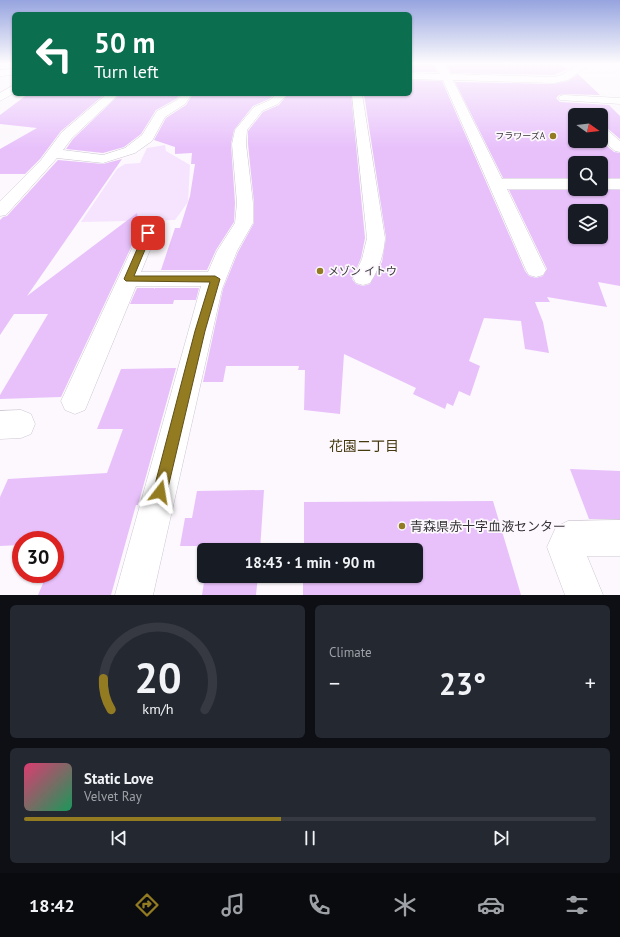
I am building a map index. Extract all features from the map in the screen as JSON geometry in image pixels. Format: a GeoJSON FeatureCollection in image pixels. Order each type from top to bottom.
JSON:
{"type":"FeatureCollection","features":[{"type":"Feature","properties":{"kind":"street"},"geometry":{"type":"LineString","coordinates":[[0,98],[9,92]]}},
{"type":"Feature","properties":{"kind":"street"},"geometry":{"type":"LineString","coordinates":[[454,92],[536,270]]}},
{"type":"Feature","properties":{"kind":"street"},"geometry":{"type":"LineString","coordinates":[[558,92],[576,110],[620,112]]}},
{"type":"Feature","properties":{"kind":"street"},"geometry":{"type":"LineString","coordinates":[[0,211],[55,153],[67,135],[112,96]]}},
{"type":"Feature","properties":{"kind":"street"},"geometry":{"type":"LineString","coordinates":[[55,153],[103,159],[111,158],[130,150],[147,139],[162,112],[179,105],[184,101],[186,96]]}},
{"type":"Feature","properties":{"kind":"street"},"geometry":{"type":"LineString","coordinates":[[357,96],[376,238],[371,262],[363,278]]}},
{"type":"Feature","properties":{"kind":"street"},"geometry":{"type":"LineString","coordinates":[[564,98],[620,101]]}},
{"type":"Feature","properties":{"kind":"street"},"geometry":{"type":"LineString","coordinates":[[134,595],[200,331],[215,279],[227,251],[244,222],[245,203],[239,144],[241,130],[251,116],[272,100]]}},
{"type":"Feature","properties":{"kind":"street"},"geometry":{"type":"LineString","coordinates":[[608,138],[620,148]]}},
{"type":"Feature","properties":{"kind":"street"},"geometry":{"type":"LineString","coordinates":[[496,184],[568,184]]}},
{"type":"Feature","properties":{"kind":"street"},"geometry":{"type":"LineString","coordinates":[[608,184],[620,184]]}},
{"type":"Feature","properties":{"kind":"street"},"geometry":{"type":"LineString","coordinates":[[75,401],[148,233]]}},
{"type":"Feature","properties":{"kind":"street"},"geometry":{"type":"LineString","coordinates":[[129,279],[215,279]]}},
{"type":"Feature","properties":{"kind":"street"},"geometry":{"type":"LineString","coordinates":[[584,595],[565,547],[568,539],[620,538]]}},
{"type":"Feature","properties":{"kind":"shaded area"},"geometry":{"type":"Polygon","coordinates":[[[165,145],[166,151],[190,165],[188,202],[175,220],[81,222],[117,169],[125,164],[140,163],[147,148],[165,145]]]}},
{"type":"Feature","properties":{"kind":"building"},"geometry":{"type":"Polygon","coordinates":[[[412,92],[447,92],[525,271],[529,276],[536,278],[543,276],[547,269],[509,190],[568,190],[568,196],[608,196],[608,190],[620,190],[620,286],[598,282],[607,307],[547,297],[550,302],[535,302],[543,322],[549,353],[525,349],[521,321],[484,318],[469,361],[480,366],[470,396],[459,391],[453,406],[447,403],[445,409],[413,394],[416,388],[344,354],[340,414],[304,410],[305,370],[298,370],[299,366],[226,366],[223,382],[203,382],[223,289],[238,252],[254,223],[254,203],[248,131],[263,112],[279,105],[286,96],[351,96],[365,238],[361,258],[352,279],[356,284],[363,286],[370,284],[382,262],[386,238],[364,96],[412,96],[412,92]]]}},
{"type":"Feature","properties":{"kind":"building"},"geometry":{"type":"Polygon","coordinates":[[[460,92],[597,92],[600,95],[564,94],[559,95],[556,98],[560,102],[609,105],[620,116],[620,139],[608,129],[608,108],[568,108],[568,148],[608,147],[614,152],[620,153],[620,178],[608,178],[608,156],[568,156],[568,178],[503,178],[460,92]]]}},
{"type":"Feature","properties":{"kind":"building"},"geometry":{"type":"Polygon","coordinates":[[[25,96],[103,96],[61,131],[40,159],[25,174],[0,174],[0,149],[37,128],[0,124],[0,115],[25,96]]]}},
{"type":"Feature","properties":{"kind":"building"},"geometry":{"type":"Polygon","coordinates":[[[118,96],[178,96],[176,99],[156,110],[141,134],[124,147],[103,153],[66,149],[73,139],[118,96]]]}},
{"type":"Feature","properties":{"kind":"building"},"geometry":{"type":"Polygon","coordinates":[[[192,96],[272,96],[269,99],[253,106],[234,130],[231,144],[235,203],[234,222],[216,250],[207,270],[161,270],[175,228],[180,228],[190,196],[195,164],[191,164],[192,153],[175,154],[175,147],[154,140],[166,118],[186,105],[192,96]]]}},
{"type":"Feature","properties":{"kind":"building"},"geometry":{"type":"Polygon","coordinates":[[[122,159],[27,296],[137,213],[140,228],[61,397],[0,399],[0,395],[48,314],[14,314],[0,335],[0,220],[7,216],[58,160],[103,164],[122,159]]]}},
{"type":"Feature","properties":{"kind":"building"},"geometry":{"type":"Polygon","coordinates":[[[137,288],[199,288],[196,300],[174,300],[173,304],[130,304],[137,288]]]}},
{"type":"Feature","properties":{"kind":"building"},"geometry":{"type":"Polygon","coordinates":[[[176,368],[111,595],[38,595],[43,583],[64,583],[64,531],[12,531],[12,545],[0,546],[0,497],[8,479],[107,473],[123,429],[97,429],[121,369],[176,368]]]}},
{"type":"Feature","properties":{"kind":"building"},"geometry":{"type":"Polygon","coordinates":[[[570,469],[620,471],[620,519],[589,519],[570,469]]]}},
{"type":"Feature","properties":{"kind":"building"},"geometry":{"type":"Polygon","coordinates":[[[264,490],[260,543],[197,543],[197,546],[180,546],[185,518],[192,518],[197,491],[264,490]]]}},
{"type":"Feature","properties":{"kind":"building","name":"青森県赤十字血液センター"},"geometry":{"type":"Polygon","coordinates":[[[493,501],[521,595],[303,595],[303,583],[423,583],[423,543],[304,543],[304,502],[493,501]]]}},
{"type":"Feature","properties":{"kind":"building"},"geometry":{"type":"Polygon","coordinates":[[[204,583],[257,583],[256,595],[202,595],[204,583]]]}},
{"type":"Feature","properties":{"kind":"place","name":"フラワーズA"},"geometry":{"type":"Point","coordinates":[553,136]}},
{"type":"Feature","properties":{"kind":"place","name":"メゾン イトウ"},"geometry":{"type":"Point","coordinates":[320,271]}},
{"type":"Feature","properties":{"kind":"place","name":"青森県赤十字血液センター"},"geometry":{"type":"Point","coordinates":[402,526]}},
{"type":"Feature","properties":{"kind":"district","name":"花園二丁目"},"geometry":{"type":"Point","coordinates":[364,446]}},
{"type":"Feature","properties":{"kind":"route"},"geometry":{"type":"LineString","coordinates":[[148,233],[129,279],[215,279],[200,331],[160,492]]}}]}
